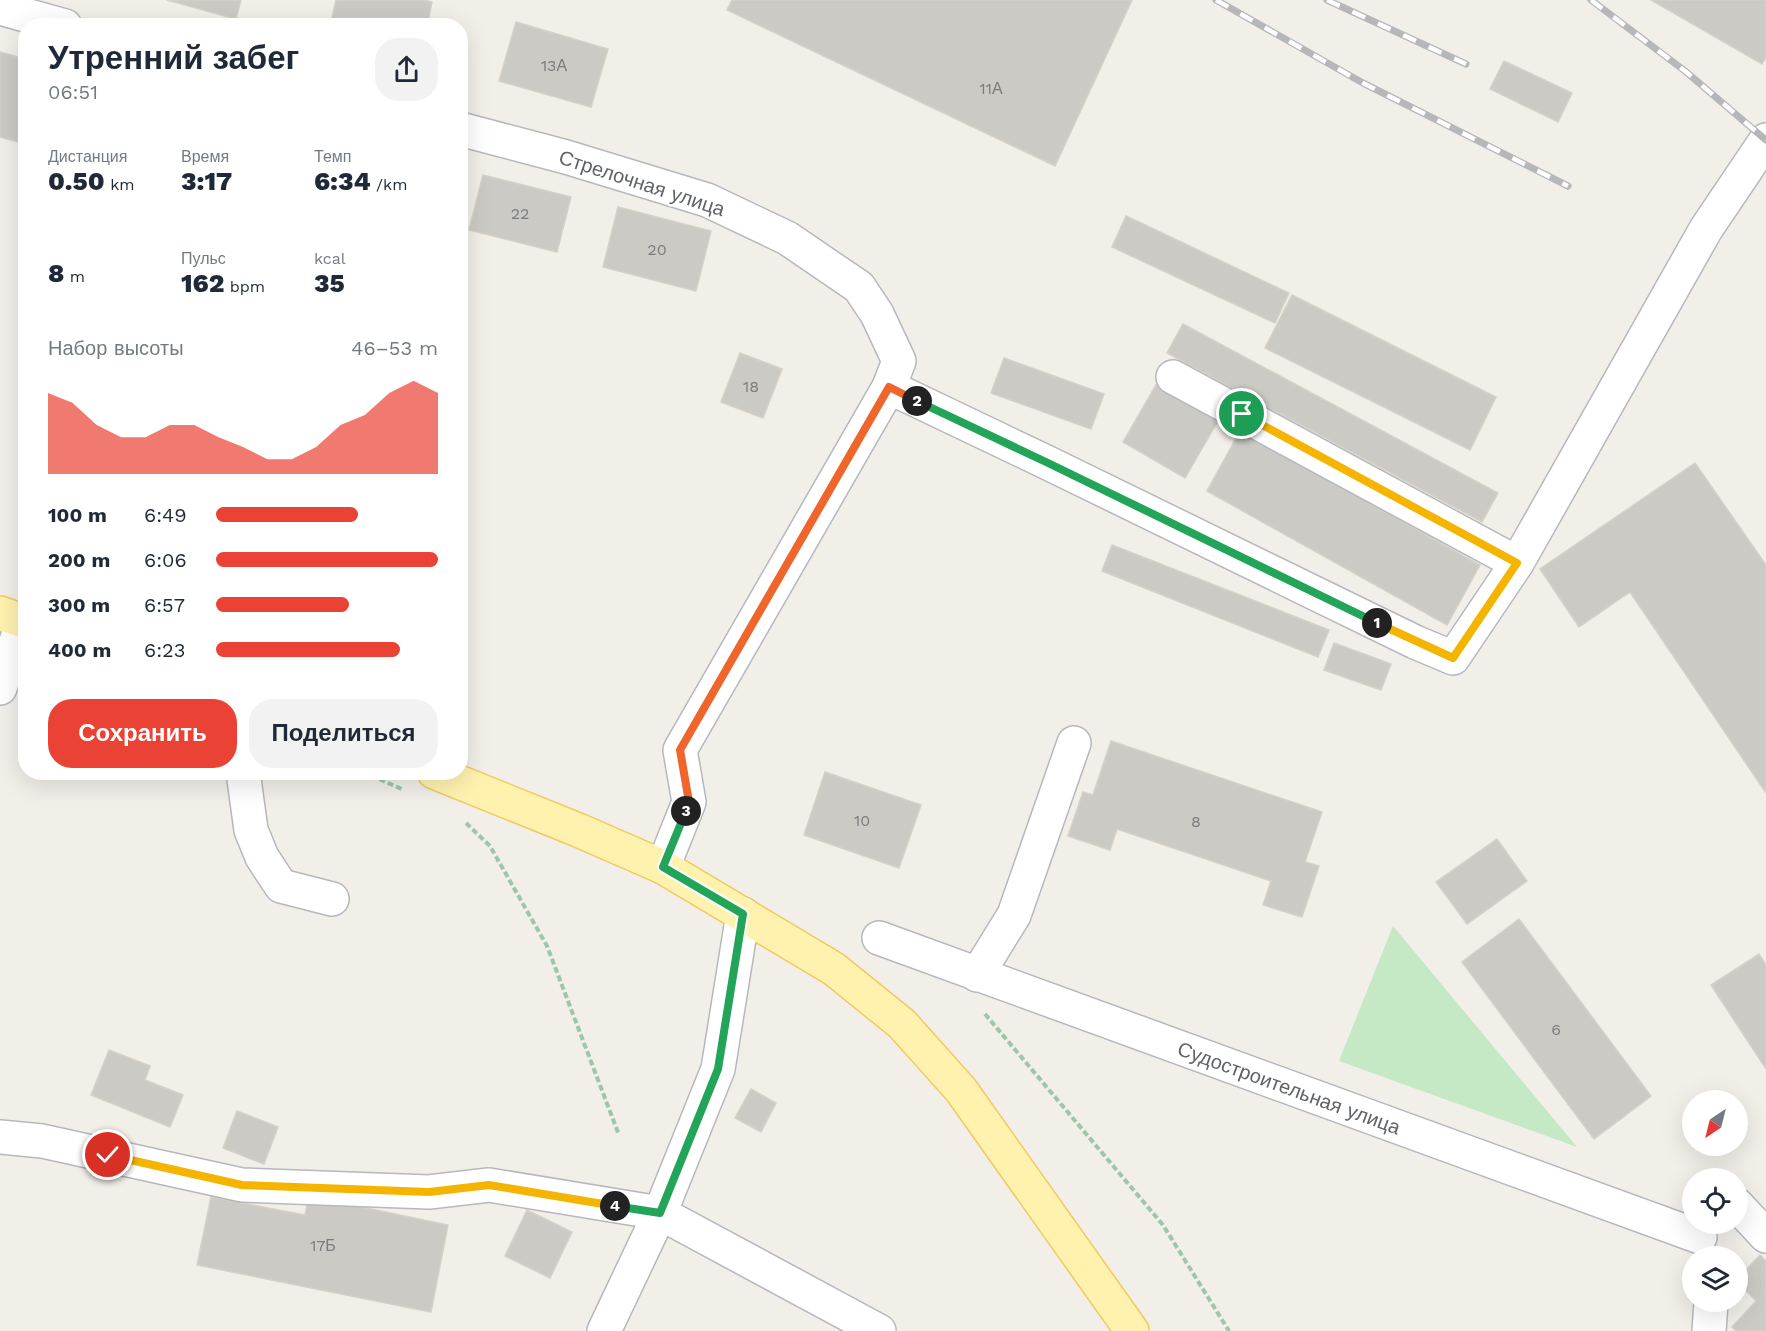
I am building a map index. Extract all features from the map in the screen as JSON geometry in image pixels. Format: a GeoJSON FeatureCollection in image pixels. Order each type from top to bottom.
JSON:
{"type":"FeatureCollection","features":[{"type":"Feature","properties":{"kind":"main road"},"geometry":{"type":"LineString","coordinates":[[454,780],[663,867],[834,969],[902,1024],[961,1090],[1132,1331]]}},
{"type":"Feature","properties":{"kind":"street"},"geometry":{"type":"LineString","coordinates":[[0,8],[36,18]]}},
{"type":"Feature","properties":{"kind":"street","name":"Стрелочная улица"},"geometry":{"type":"LineString","coordinates":[[468,131],[566,157],[707,200],[787,238],[859,287],[877,314],[899,361],[889,387],[680,750],[689,802],[663,867]]}},
{"type":"Feature","properties":{"kind":"street"},"geometry":{"type":"LineString","coordinates":[[889,387],[1414,642],[1453,658],[1517,563],[1706,229],[1766,140]]}},
{"type":"Feature","properties":{"kind":"street"},"geometry":{"type":"LineString","coordinates":[[1173,377],[1517,563]]}},
{"type":"Feature","properties":{"kind":"street"},"geometry":{"type":"LineString","coordinates":[[0,688],[16,618]]}},
{"type":"Feature","properties":{"kind":"street"},"geometry":{"type":"LineString","coordinates":[[977,990],[1014,915],[1074,743]]}},
{"type":"Feature","properties":{"kind":"street"},"geometry":{"type":"LineString","coordinates":[[244,780],[251,830],[262,857],[281,886],[332,899]]}},
{"type":"Feature","properties":{"kind":"street"},"geometry":{"type":"LineString","coordinates":[[604,1331],[660,1213],[718,1069],[743,914]]}},
{"type":"Feature","properties":{"kind":"street","name":"Судостроительная улица"},"geometry":{"type":"LineString","coordinates":[[879,938],[977,990],[1704,1239]]}},
{"type":"Feature","properties":{"kind":"street"},"geometry":{"type":"LineString","coordinates":[[0,1137],[42,1141],[242,1185],[429,1192],[489,1185],[660,1213],[879,1331]]}},
{"type":"Feature","properties":{"kind":"street"},"geometry":{"type":"LineString","coordinates":[[1748,1217],[1766,1236]]}},
{"type":"Feature","properties":{"kind":"street"},"geometry":{"type":"LineString","coordinates":[[1709,1331],[1710,1312]]}},
{"type":"Feature","properties":{"kind":"path"},"geometry":{"type":"LineString","coordinates":[[382,780],[408,792]]}},
{"type":"Feature","properties":{"kind":"path"},"geometry":{"type":"LineString","coordinates":[[462,819],[490,846],[547,946],[618,1135]]}},
{"type":"Feature","properties":{"kind":"path"},"geometry":{"type":"LineString","coordinates":[[977,990],[1163,1225],[1229,1331]]}},
{"type":"Feature","properties":{"kind":"green space"},"geometry":{"type":"Polygon","coordinates":[[[1393,926],[1577,1147],[1339,1061],[1393,926]]]}},
{"type":"Feature","properties":{"kind":"building"},"geometry":{"type":"Polygon","coordinates":[[[167,0],[241,0],[236,18],[167,0]]]}},
{"type":"Feature","properties":{"kind":"building"},"geometry":{"type":"Polygon","coordinates":[[[336,0],[424,0],[432,2],[429,18],[332,18],[336,0]]]}},
{"type":"Feature","properties":{"kind":"building"},"geometry":{"type":"Polygon","coordinates":[[[732,0],[1132,0],[1055,166],[727,10],[732,0]]]}},
{"type":"Feature","properties":{"kind":"building"},"geometry":{"type":"Polygon","coordinates":[[[1651,0],[1766,0],[1766,57],[1762,64],[1651,0]]]}},
{"type":"Feature","properties":{"kind":"building"},"geometry":{"type":"Polygon","coordinates":[[[516,22],[608,49],[591,107],[499,81],[516,22]]]}},
{"type":"Feature","properties":{"kind":"building"},"geometry":{"type":"Polygon","coordinates":[[[0,52],[18,57],[18,142],[0,137],[0,52]]]}},
{"type":"Feature","properties":{"kind":"building"},"geometry":{"type":"Polygon","coordinates":[[[1504,61],[1572,93],[1558,122],[1490,89],[1504,61]]]}},
{"type":"Feature","properties":{"kind":"building"},"geometry":{"type":"Polygon","coordinates":[[[483,175],[571,197],[557,252],[469,230],[483,175]]]}},
{"type":"Feature","properties":{"kind":"building"},"geometry":{"type":"Polygon","coordinates":[[[618,207],[711,231],[696,291],[603,267],[618,207]]]}},
{"type":"Feature","properties":{"kind":"building"},"geometry":{"type":"Polygon","coordinates":[[[1126,216],[1289,293],[1275,323],[1112,247],[1126,216]]]}},
{"type":"Feature","properties":{"kind":"building"},"geometry":{"type":"Polygon","coordinates":[[[1292,295],[1496,397],[1470,450],[1265,348],[1292,295]]]}},
{"type":"Feature","properties":{"kind":"building"},"geometry":{"type":"Polygon","coordinates":[[[1183,324],[1498,493],[1482,522],[1167,353],[1183,324]]]}},
{"type":"Feature","properties":{"kind":"building"},"geometry":{"type":"Polygon","coordinates":[[[740,353],[782,369],[763,418],[721,402],[740,353]]]}},
{"type":"Feature","properties":{"kind":"building"},"geometry":{"type":"Polygon","coordinates":[[[1004,358],[1104,394],[1091,429],[991,393],[1004,358]]]}},
{"type":"Feature","properties":{"kind":"building"},"geometry":{"type":"Polygon","coordinates":[[[1156,385],[1218,421],[1185,478],[1123,442],[1156,385]]]}},
{"type":"Feature","properties":{"kind":"building"},"geometry":{"type":"Polygon","coordinates":[[[1240,431],[1480,565],[1447,625],[1207,491],[1240,431]]]}},
{"type":"Feature","properties":{"kind":"building"},"geometry":{"type":"Polygon","coordinates":[[[1695,463],[1766,565],[1766,793],[1630,592],[1579,627],[1540,569],[1695,463]]]}},
{"type":"Feature","properties":{"kind":"building"},"geometry":{"type":"Polygon","coordinates":[[[1112,545],[1329,630],[1318,657],[1102,571],[1112,545]]]}},
{"type":"Feature","properties":{"kind":"building"},"geometry":{"type":"Polygon","coordinates":[[[1334,643],[1391,664],[1381,690],[1324,670],[1334,643]]]}},
{"type":"Feature","properties":{"kind":"building"},"geometry":{"type":"Polygon","coordinates":[[[1111,741],[1322,812],[1305,862],[1319,866],[1302,917],[1263,905],[1271,881],[1117,829],[1110,850],[1068,836],[1083,792],[1093,795],[1111,741]]]}},
{"type":"Feature","properties":{"kind":"building"},"geometry":{"type":"Polygon","coordinates":[[[825,772],[921,805],[899,868],[804,835],[825,772]]]}},
{"type":"Feature","properties":{"kind":"building"},"geometry":{"type":"Polygon","coordinates":[[[1497,839],[1527,881],[1467,924],[1436,882],[1497,839]]]}},
{"type":"Feature","properties":{"kind":"building"},"geometry":{"type":"Polygon","coordinates":[[[1519,919],[1651,1096],[1594,1139],[1462,962],[1519,919]]]}},
{"type":"Feature","properties":{"kind":"building"},"geometry":{"type":"Polygon","coordinates":[[[1759,954],[1766,965],[1766,1069],[1711,985],[1759,954]]]}},
{"type":"Feature","properties":{"kind":"building"},"geometry":{"type":"Polygon","coordinates":[[[109,1050],[150,1066],[145,1080],[183,1095],[170,1127],[91,1095],[109,1050]]]}},
{"type":"Feature","properties":{"kind":"building"},"geometry":{"type":"Polygon","coordinates":[[[751,1089],[776,1103],[761,1132],[735,1118],[751,1089]]]}},
{"type":"Feature","properties":{"kind":"building"},"geometry":{"type":"Polygon","coordinates":[[[237,1111],[278,1127],[264,1164],[223,1148],[237,1111]]]}},
{"type":"Feature","properties":{"kind":"building"},"geometry":{"type":"Polygon","coordinates":[[[309,1196],[448,1225],[431,1312],[197,1265],[211,1197],[305,1215],[309,1196]]]}},
{"type":"Feature","properties":{"kind":"building"},"geometry":{"type":"Polygon","coordinates":[[[527,1210],[572,1232],[550,1278],[505,1256],[527,1210]]]}},
{"type":"Feature","properties":{"kind":"building"},"geometry":{"type":"Polygon","coordinates":[[[1760,1255],[1766,1261],[1766,1331],[1736,1331],[1732,1327],[1756,1301],[1748,1293],[1748,1268],[1760,1255]]]}},
{"type":"Feature","properties":{"kind":"railway"},"geometry":{"type":"LineString","coordinates":[[1216,0],[1363,83],[1568,186]]}},
{"type":"Feature","properties":{"kind":"railway"},"geometry":{"type":"LineString","coordinates":[[1327,0],[1466,64]]}},
{"type":"Feature","properties":{"kind":"railway"},"geometry":{"type":"LineString","coordinates":[[1591,0],[1685,71],[1766,140]]}},
{"type":"Feature","properties":{"kind":"route"},"geometry":{"type":"LineString","coordinates":[[108,1155],[242,1185],[429,1192],[489,1185],[660,1213],[718,1069],[743,914],[663,867],[689,802],[680,750],[889,387],[1414,642],[1453,658],[1517,563],[1242,414]]}}]}
